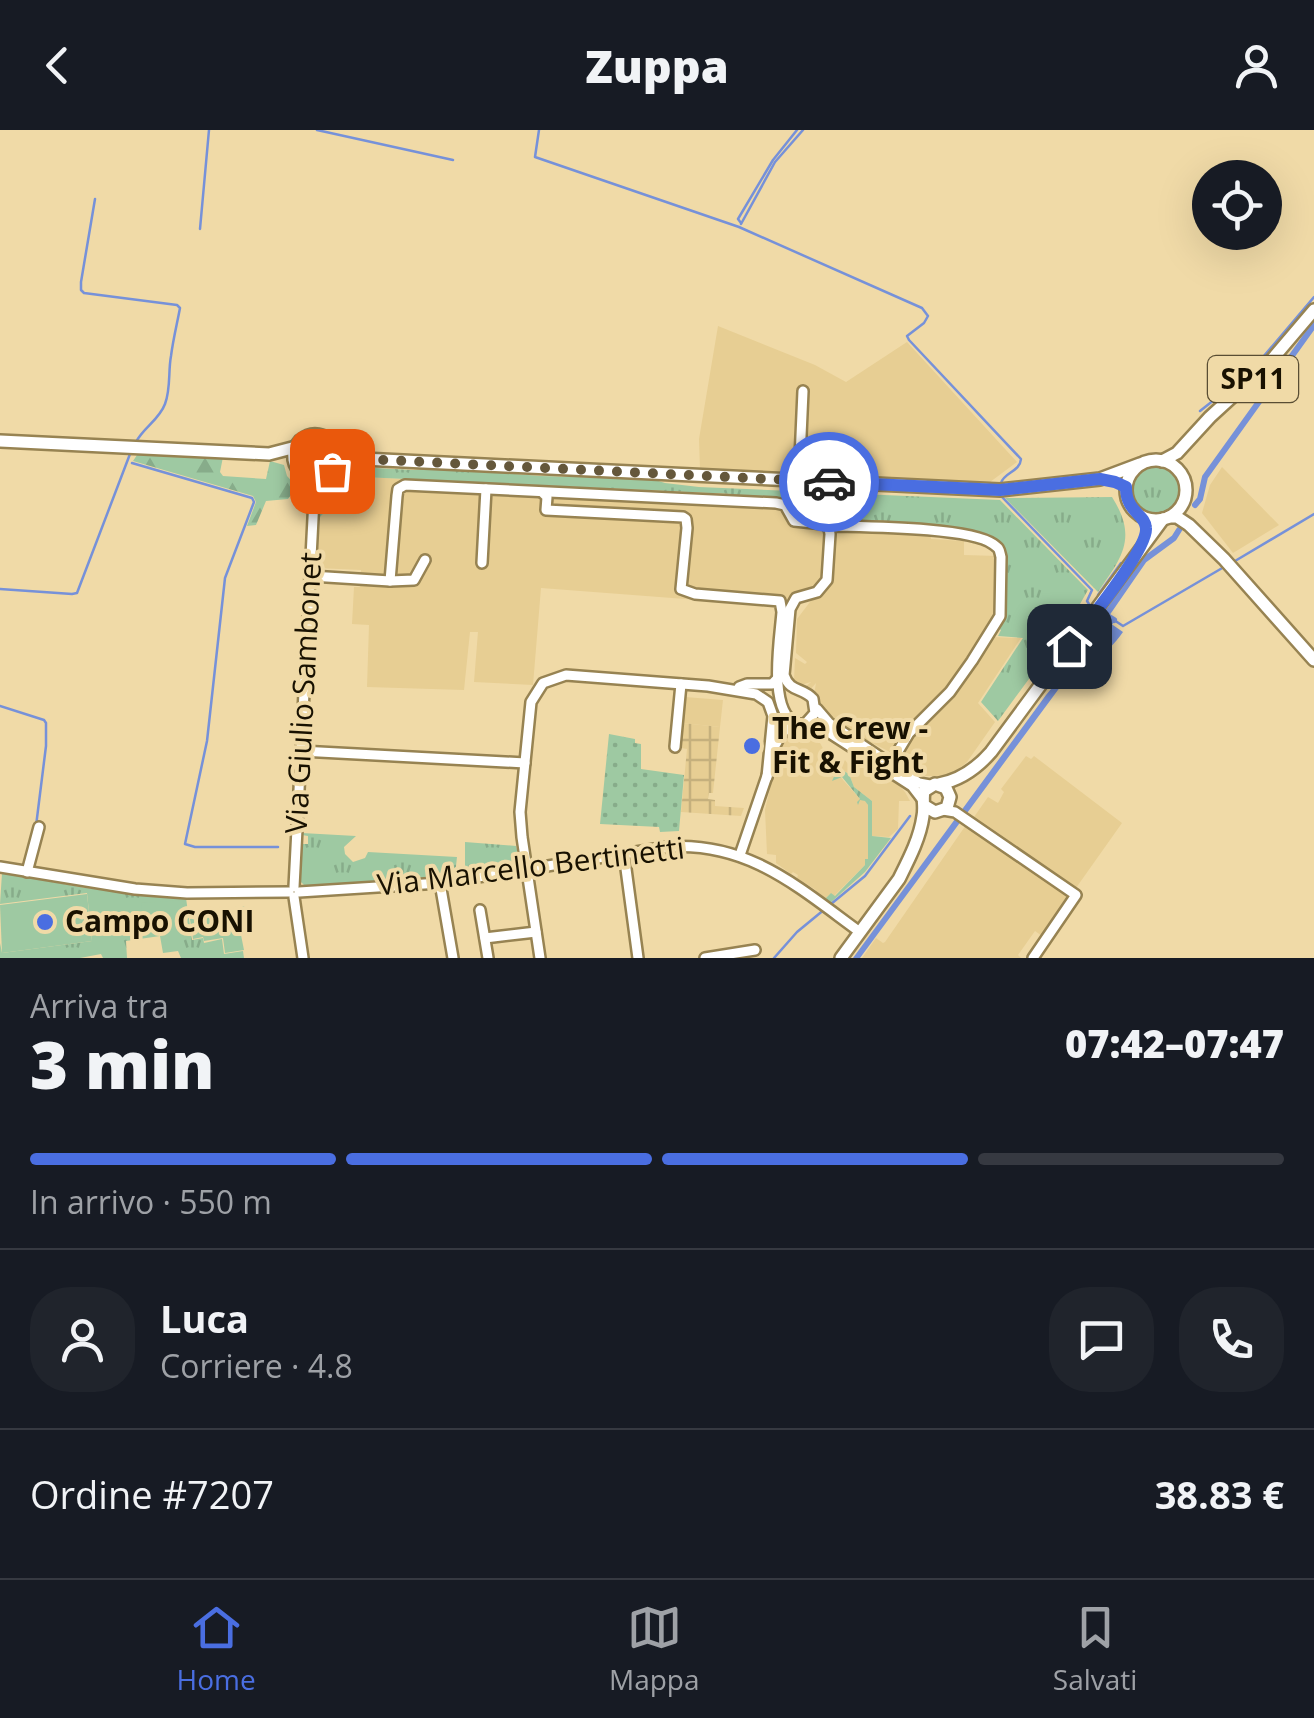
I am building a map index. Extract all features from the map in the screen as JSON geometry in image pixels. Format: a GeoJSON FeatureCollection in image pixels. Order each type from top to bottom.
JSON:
{"type":"FeatureCollection","features":[{"type":"Feature","properties":{"kind":"main road","name":"SP11"},"geometry":{"type":"LineString","coordinates":[[1140,464],[1176,453],[1269,364],[1314,310]]}},
{"type":"Feature","properties":{"kind":"main road"},"geometry":{"type":"LineString","coordinates":[[298,469],[296,447],[312,435],[328,438],[342,451],[364,459],[1000,490],[1100,479],[1140,464]]}},
{"type":"Feature","properties":{"kind":"main road"},"geometry":{"type":"LineString","coordinates":[[0,440],[269,454],[296,447]]}},
{"type":"Feature","properties":{"kind":"main road"},"geometry":{"type":"LineString","coordinates":[[1187,442],[1181,472],[1186,485],[1186,512],[1314,660]]}},
{"type":"Feature","properties":{"kind":"main road"},"geometry":{"type":"LineString","coordinates":[[330,472],[338,456],[335,446]]}},
{"type":"Feature","properties":{"kind":"main road"},"geometry":{"type":"LineString","coordinates":[[269,454],[310,478],[364,459]]}},
{"type":"Feature","properties":{"kind":"main road"},"geometry":{"type":"LineString","coordinates":[[1162,460],[1181,472]]}},
{"type":"Feature","properties":{"kind":"main road"},"geometry":{"type":"LineString","coordinates":[[1140,464],[1130,474],[1126,487],[1128,502],[1146,525],[1141,548]]}},
{"type":"Feature","properties":{"kind":"main road"},"geometry":{"type":"LineString","coordinates":[[1100,479],[1126,487]]}},
{"type":"Feature","properties":{"kind":"main road"},"geometry":{"type":"LineString","coordinates":[[942,806],[924,791],[961,777],[990,752],[1141,548],[1185,500]]}},
{"type":"Feature","properties":{"kind":"main road"},"geometry":{"type":"LineString","coordinates":[[1138,515],[1150,520],[1176,517],[1228,564]]}},
{"type":"Feature","properties":{"kind":"main road"},"geometry":{"type":"LineString","coordinates":[[841,958],[898,879],[921,828],[961,777]]}},
{"type":"Feature","properties":{"kind":"main road"},"geometry":{"type":"LineString","coordinates":[[935,785],[946,788],[942,806]]}},
{"type":"Feature","properties":{"kind":"street"},"geometry":{"type":"LineString","coordinates":[[799,481],[803,391]]}},
{"type":"Feature","properties":{"kind":"street","name":"Via Giulio Sambonet"},"geometry":{"type":"LineString","coordinates":[[298,469],[308,481],[314,499],[294,892],[304,958]]}},
{"type":"Feature","properties":{"kind":"street","name":"Via Giulio Sambonet"},"geometry":{"type":"LineString","coordinates":[[314,499],[330,472]]}},
{"type":"Feature","properties":{"kind":"street"},"geometry":{"type":"LineString","coordinates":[[390,581],[398,489],[405,485],[776,504],[784,505],[794,521],[829,528]]}},
{"type":"Feature","properties":{"kind":"street"},"geometry":{"type":"LineString","coordinates":[[482,563],[486,489]]}},
{"type":"Feature","properties":{"kind":"street"},"geometry":{"type":"LineString","coordinates":[[544,492],[546,510],[683,517],[688,528],[682,589],[695,594],[780,601],[777,690],[785,716],[822,728],[850,745],[1076,894],[1033,958]]}},
{"type":"Feature","properties":{"kind":"street"},"geometry":{"type":"LineString","coordinates":[[796,692],[784,676],[790,609],[796,598],[816,592],[827,580],[829,528]]}},
{"type":"Feature","properties":{"kind":"street"},"geometry":{"type":"LineString","coordinates":[[829,528],[929,530],[984,539],[1000,550],[1000,616],[950,692],[909,733],[891,764]]}},
{"type":"Feature","properties":{"kind":"street"},"geometry":{"type":"LineString","coordinates":[[311,576],[414,580],[425,560]]}},
{"type":"Feature","properties":{"kind":"street"},"geometry":{"type":"LineString","coordinates":[[540,958],[520,812],[531,702],[543,683],[566,675],[756,692],[775,706],[776,744]]}},
{"type":"Feature","properties":{"kind":"street"},"geometry":{"type":"LineString","coordinates":[[735,688],[772,684],[778,678]]}},
{"type":"Feature","properties":{"kind":"street"},"geometry":{"type":"LineString","coordinates":[[675,747],[681,684]]}},
{"type":"Feature","properties":{"kind":"street"},"geometry":{"type":"LineString","coordinates":[[756,692],[768,702],[773,716],[766,777]]}},
{"type":"Feature","properties":{"kind":"street"},"geometry":{"type":"LineString","coordinates":[[783,704],[789,694],[809,694],[823,718],[919,783],[935,785]]}},
{"type":"Feature","properties":{"kind":"street"},"geometry":{"type":"LineString","coordinates":[[740,855],[780,734],[813,716],[816,706]]}},
{"type":"Feature","properties":{"kind":"street"},"geometry":{"type":"LineString","coordinates":[[301,751],[525,763]]}},
{"type":"Feature","properties":{"kind":"street"},"geometry":{"type":"LineString","coordinates":[[27,872],[39,828]]}},
{"type":"Feature","properties":{"kind":"street","name":"Via Marcello Bertinetti"},"geometry":{"type":"LineString","coordinates":[[0,867],[170,892],[294,892],[440,883],[682,846],[740,855],[777,873],[860,932]]}},
{"type":"Feature","properties":{"kind":"street"},"geometry":{"type":"LineString","coordinates":[[624,854],[638,958]]}},
{"type":"Feature","properties":{"kind":"street"},"geometry":{"type":"LineString","coordinates":[[440,883],[453,958]]}},
{"type":"Feature","properties":{"kind":"street"},"geometry":{"type":"LineString","coordinates":[[480,910],[488,958]]}},
{"type":"Feature","properties":{"kind":"street"},"geometry":{"type":"LineString","coordinates":[[485,938],[536,932]]}},
{"type":"Feature","properties":{"kind":"street"},"geometry":{"type":"LineString","coordinates":[[705,958],[755,950]]}},
{"type":"Feature","properties":{"kind":"shaded area"},"geometry":{"type":"Polygon","coordinates":[[[718,326],[815,365],[846,382],[907,342],[1017,462],[986,485],[700,469],[699,439],[718,326]]]}},
{"type":"Feature","properties":{"kind":"shaded area"},"geometry":{"type":"Polygon","coordinates":[[[1222,467],[1279,525],[1233,553],[1202,513],[1210,485],[1222,467]]]}},
{"type":"Feature","properties":{"kind":"shaded area"},"geometry":{"type":"Polygon","coordinates":[[[340,476],[733,494],[733,503],[778,506],[795,525],[931,534],[931,539],[964,541],[964,555],[997,556],[997,614],[991,637],[1021,638],[978,703],[995,722],[967,762],[950,776],[920,776],[902,758],[827,718],[814,695],[816,683],[809,691],[805,687],[811,682],[801,685],[794,681],[795,658],[807,662],[796,653],[797,619],[813,598],[778,606],[541,588],[533,685],[474,682],[478,632],[470,632],[464,690],[367,687],[369,625],[352,624],[354,587],[360,587],[361,570],[317,568],[320,517],[328,509],[329,484],[340,476]]]}},
{"type":"Feature","properties":{"kind":"shaded area"},"geometry":{"type":"Polygon","coordinates":[[[685,697],[723,700],[720,727],[682,723],[685,697]]]}},
{"type":"Feature","properties":{"kind":"shaded area"},"geometry":{"type":"Polygon","coordinates":[[[682,723],[720,727],[713,793],[709,793],[708,799],[715,800],[715,806],[744,808],[741,816],[681,812],[687,749],[681,748],[682,723]]]}},
{"type":"Feature","properties":{"kind":"shaded area"},"geometry":{"type":"Polygon","coordinates":[[[798,728],[809,731],[819,741],[839,769],[836,772],[868,805],[868,859],[827,903],[798,875],[776,863],[776,855],[767,854],[765,810],[781,741],[798,728]]]}},
{"type":"Feature","properties":{"kind":"shaded area"},"geometry":{"type":"Polygon","coordinates":[[[1026,756],[1034,756],[1122,823],[1042,936],[1035,931],[1018,955],[1021,958],[862,958],[876,938],[885,942],[988,797],[998,803],[1004,792],[1001,789],[1026,756]]]}},
{"type":"Feature","properties":{"kind":"shaded area"},"geometry":{"type":"Polygon","coordinates":[[[845,760],[851,768],[862,765],[876,775],[888,773],[905,792],[910,801],[899,801],[898,829],[889,837],[872,836],[872,801],[840,769],[845,760]]]}},
{"type":"Feature","properties":{"kind":"green space"},"geometry":{"type":"Polygon","coordinates":[[[137,455],[223,457],[223,476],[266,479],[270,461],[284,465],[287,476],[297,487],[288,499],[266,501],[256,525],[247,526],[256,502],[253,496],[133,461],[137,455]]]}},
{"type":"Feature","properties":{"kind":"green space"},"geometry":{"type":"Polygon","coordinates":[[[1156,464],[1174,471],[1181,489],[1174,507],[1156,514],[1138,507],[1131,489],[1138,471],[1156,464]]]}},
{"type":"Feature","properties":{"kind":"green space"},"geometry":{"type":"Polygon","coordinates":[[[357,467],[438,468],[652,479],[699,487],[1000,500],[1088,590],[1082,607],[998,721],[981,702],[1023,638],[998,636],[998,543],[981,535],[901,522],[796,518],[789,503],[733,498],[732,494],[340,476],[329,484],[328,509],[320,517],[326,483],[338,473],[357,467]]]}},
{"type":"Feature","properties":{"kind":"green space"},"geometry":{"type":"Polygon","coordinates":[[[1112,497],[1124,524],[1124,547],[1098,592],[1005,498],[1112,497]]]}},
{"type":"Feature","properties":{"kind":"green space"},"geometry":{"type":"Polygon","coordinates":[[[609,734],[641,744],[641,769],[684,775],[679,831],[600,824],[609,734]]]}},
{"type":"Feature","properties":{"kind":"green space"},"geometry":{"type":"Polygon","coordinates":[[[840,769],[872,801],[872,836],[891,838],[865,872],[829,904],[826,898],[831,893],[835,896],[868,859],[868,805],[860,800],[858,805],[860,799],[842,777],[832,781],[840,769]]]}},
{"type":"Feature","properties":{"kind":"green space"},"geometry":{"type":"Polygon","coordinates":[[[302,833],[356,836],[344,847],[353,862],[365,858],[368,852],[457,857],[455,875],[305,886],[299,880],[302,844],[308,844],[308,836],[302,833]]]}},
{"type":"Feature","properties":{"kind":"green space"},"geometry":{"type":"Polygon","coordinates":[[[465,842],[516,846],[519,857],[510,867],[471,873],[465,866],[465,842]]]}},
{"type":"Feature","properties":{"kind":"green space"},"geometry":{"type":"Polygon","coordinates":[[[2,873],[86,888],[186,898],[192,940],[203,938],[204,943],[222,939],[224,954],[243,951],[244,958],[181,958],[178,951],[163,953],[160,936],[126,941],[127,958],[103,958],[101,954],[80,958],[0,958],[0,943],[2,953],[92,941],[87,893],[0,904],[2,873]]]}},
{"type":"Feature","properties":{"kind":"green space","name":"Campo CONI"},"geometry":{"type":"Polygon","coordinates":[[[87,894],[92,941],[2,953],[0,905],[87,894]]]}},
{"type":"Feature","properties":{"kind":"green space"},"geometry":{"type":"Polygon","coordinates":[[[182,900],[184,925],[142,928],[141,903],[182,900]]]}},
{"type":"Feature","properties":{"kind":"green space"},"geometry":{"type":"Polygon","coordinates":[[[244,906],[244,928],[240,930],[244,950],[225,953],[223,938],[193,939],[190,919],[244,906]]]}},
{"type":"Feature","properties":{"kind":"water"},"geometry":{"type":"Polygon","coordinates":[[[1107,621],[1123,632],[1104,652],[1069,675],[860,958],[853,958],[1046,695],[1073,663],[1086,654],[1107,621]]]}},
{"type":"Feature","properties":{"kind":"waterway"},"geometry":{"type":"LineString","coordinates":[[200,229],[209,130]]}},
{"type":"Feature","properties":{"kind":"waterway"},"geometry":{"type":"LineString","coordinates":[[317,130],[453,160]]}},
{"type":"Feature","properties":{"kind":"waterway"},"geometry":{"type":"LineString","coordinates":[[539,130],[535,157],[739,227],[922,308],[928,316],[907,336],[909,340],[1021,459],[1001,483]]}},
{"type":"Feature","properties":{"kind":"waterway"},"geometry":{"type":"LineString","coordinates":[[741,223],[738,219],[773,160],[797,130]]}},
{"type":"Feature","properties":{"kind":"waterway"},"geometry":{"type":"LineString","coordinates":[[741,224],[775,162],[803,130]]}},
{"type":"Feature","properties":{"kind":"waterway"},"geometry":{"type":"LineString","coordinates":[[95,199],[81,290],[180,308],[165,404],[136,442]]}},
{"type":"Feature","properties":{"kind":"waterway"},"geometry":{"type":"LineString","coordinates":[[1200,411],[1252,370],[1314,297]]}},
{"type":"Feature","properties":{"kind":"waterway"},"geometry":{"type":"LineString","coordinates":[[1195,505],[1205,477],[1314,325]]}},
{"type":"Feature","properties":{"kind":"waterway"},"geometry":{"type":"LineString","coordinates":[[0,589],[77,593],[130,454]]}},
{"type":"Feature","properties":{"kind":"waterway"},"geometry":{"type":"LineString","coordinates":[[132,463],[252,498],[254,502],[225,578],[207,741],[185,844],[278,847]]}},
{"type":"Feature","properties":{"kind":"waterway"},"geometry":{"type":"LineString","coordinates":[[1002,497],[1092,590],[1089,604]]}},
{"type":"Feature","properties":{"kind":"waterway"},"geometry":{"type":"LineString","coordinates":[[1235,561],[1314,514]]}},
{"type":"Feature","properties":{"kind":"waterway"},"geometry":{"type":"LineString","coordinates":[[1114,620],[1106,615],[1144,560],[1179,530]]}},
{"type":"Feature","properties":{"kind":"waterway"},"geometry":{"type":"LineString","coordinates":[[1098,595],[1121,563]]}},
{"type":"Feature","properties":{"kind":"waterway"},"geometry":{"type":"LineString","coordinates":[[1111,624],[1114,620],[1123,626],[1224,567]]}},
{"type":"Feature","properties":{"kind":"waterway"},"geometry":{"type":"LineString","coordinates":[[0,706],[46,723],[36,826]]}},
{"type":"Feature","properties":{"kind":"waterway"},"geometry":{"type":"LineString","coordinates":[[774,958],[797,932],[865,876],[910,816]]}},
{"type":"Feature","properties":{"kind":"way so far"},"geometry":{"type":"LineString","coordinates":[[332,471],[364,459],[829,482]]}},
{"type":"Feature","properties":{"kind":"place","name":"The Crew - Fit & Fight"},"geometry":{"type":"Point","coordinates":[752,746]}},
{"type":"Feature","properties":{"kind":"place","name":"Campo CONI"},"geometry":{"type":"Point","coordinates":[45,922]}},
{"type":"Feature","properties":{"kind":"route"},"geometry":{"type":"LineString","coordinates":[[829,482],[1000,490],[1100,479],[1126,487],[1132,510],[1146,525],[1141,548],[1069,646]]}}]}
